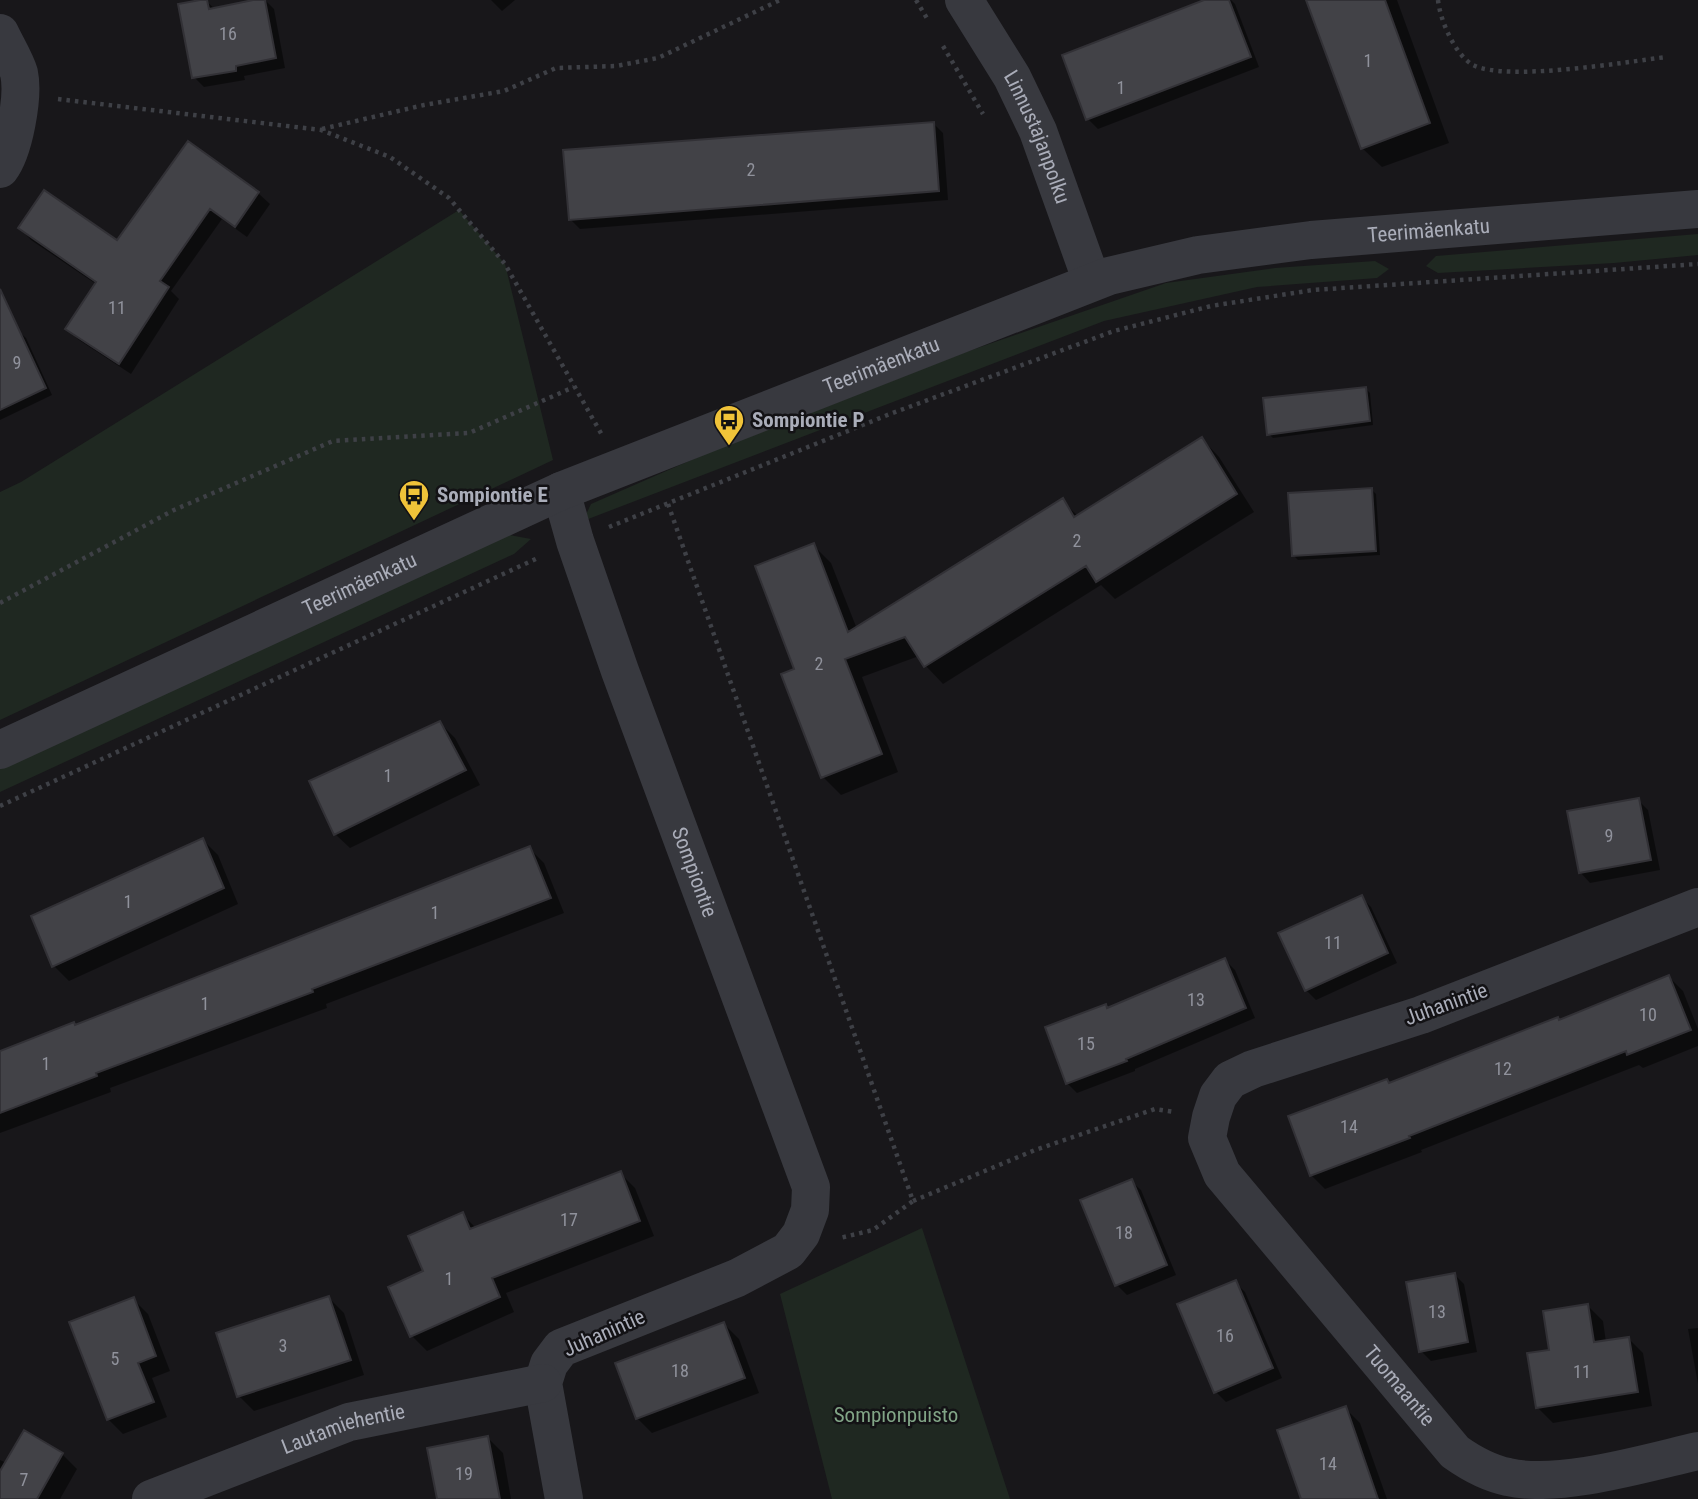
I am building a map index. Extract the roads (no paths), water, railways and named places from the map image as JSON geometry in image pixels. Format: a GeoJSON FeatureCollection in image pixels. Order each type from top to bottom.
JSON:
{"type":"FeatureCollection","features":[{"type":"Feature","properties":{"kind":"street","name":"Linnustajanpolku"},"geometry":{"type":"LineString","coordinates":[[964,0],[1012,77],[1038,131],[1092,282]]}},
{"type":"Feature","properties":{"kind":"street"},"geometry":{"type":"LineString","coordinates":[[0,33],[19,74],[18,122],[6,161],[0,169]]}},
{"type":"Feature","properties":{"kind":"street","name":"Teerimäenkatu"},"geometry":{"type":"LineString","coordinates":[[0,750],[561,491],[1092,282],[1198,255],[1311,240],[1698,209]]}},
{"type":"Feature","properties":{"kind":"street","name":"Sompiontie"},"geometry":{"type":"LineString","coordinates":[[561,491],[575,541],[620,671],[811,1187],[810,1210],[800,1234],[788,1251]]}},
{"type":"Feature","properties":{"kind":"street","name":"Juhanintie"},"geometry":{"type":"LineString","coordinates":[[1211,1117],[1218,1096],[1230,1080],[1253,1069],[1421,1015],[1698,907]]}},
{"type":"Feature","properties":{"kind":"street","name":"Tuomaantie"},"geometry":{"type":"LineString","coordinates":[[1211,1117],[1207,1138],[1222,1174],[1455,1452],[1479,1468],[1499,1475],[1540,1479],[1583,1476],[1698,1451]]}},
{"type":"Feature","properties":{"kind":"street","name":"Juhanintie"},"geometry":{"type":"LineString","coordinates":[[543,1383],[549,1363],[561,1348],[737,1278],[788,1251]]}},
{"type":"Feature","properties":{"kind":"street"},"geometry":{"type":"LineString","coordinates":[[543,1383],[564,1499]]}},
{"type":"Feature","properties":{"kind":"street","name":"Lautamiehentie"},"geometry":{"type":"LineString","coordinates":[[151,1499],[349,1422],[543,1383]]}},
{"type":"Feature","properties":{"kind":"place","name":"Sompiontie P"},"geometry":{"type":"Point","coordinates":[729,447]}},
{"type":"Feature","properties":{"kind":"place","name":"Sompiontie E"},"geometry":{"type":"Point","coordinates":[414,522]}},
{"type":"Feature","properties":{"kind":"park label","name":"Sompionpuisto"},"geometry":{"type":"Point","coordinates":[896,1415]}}]}
